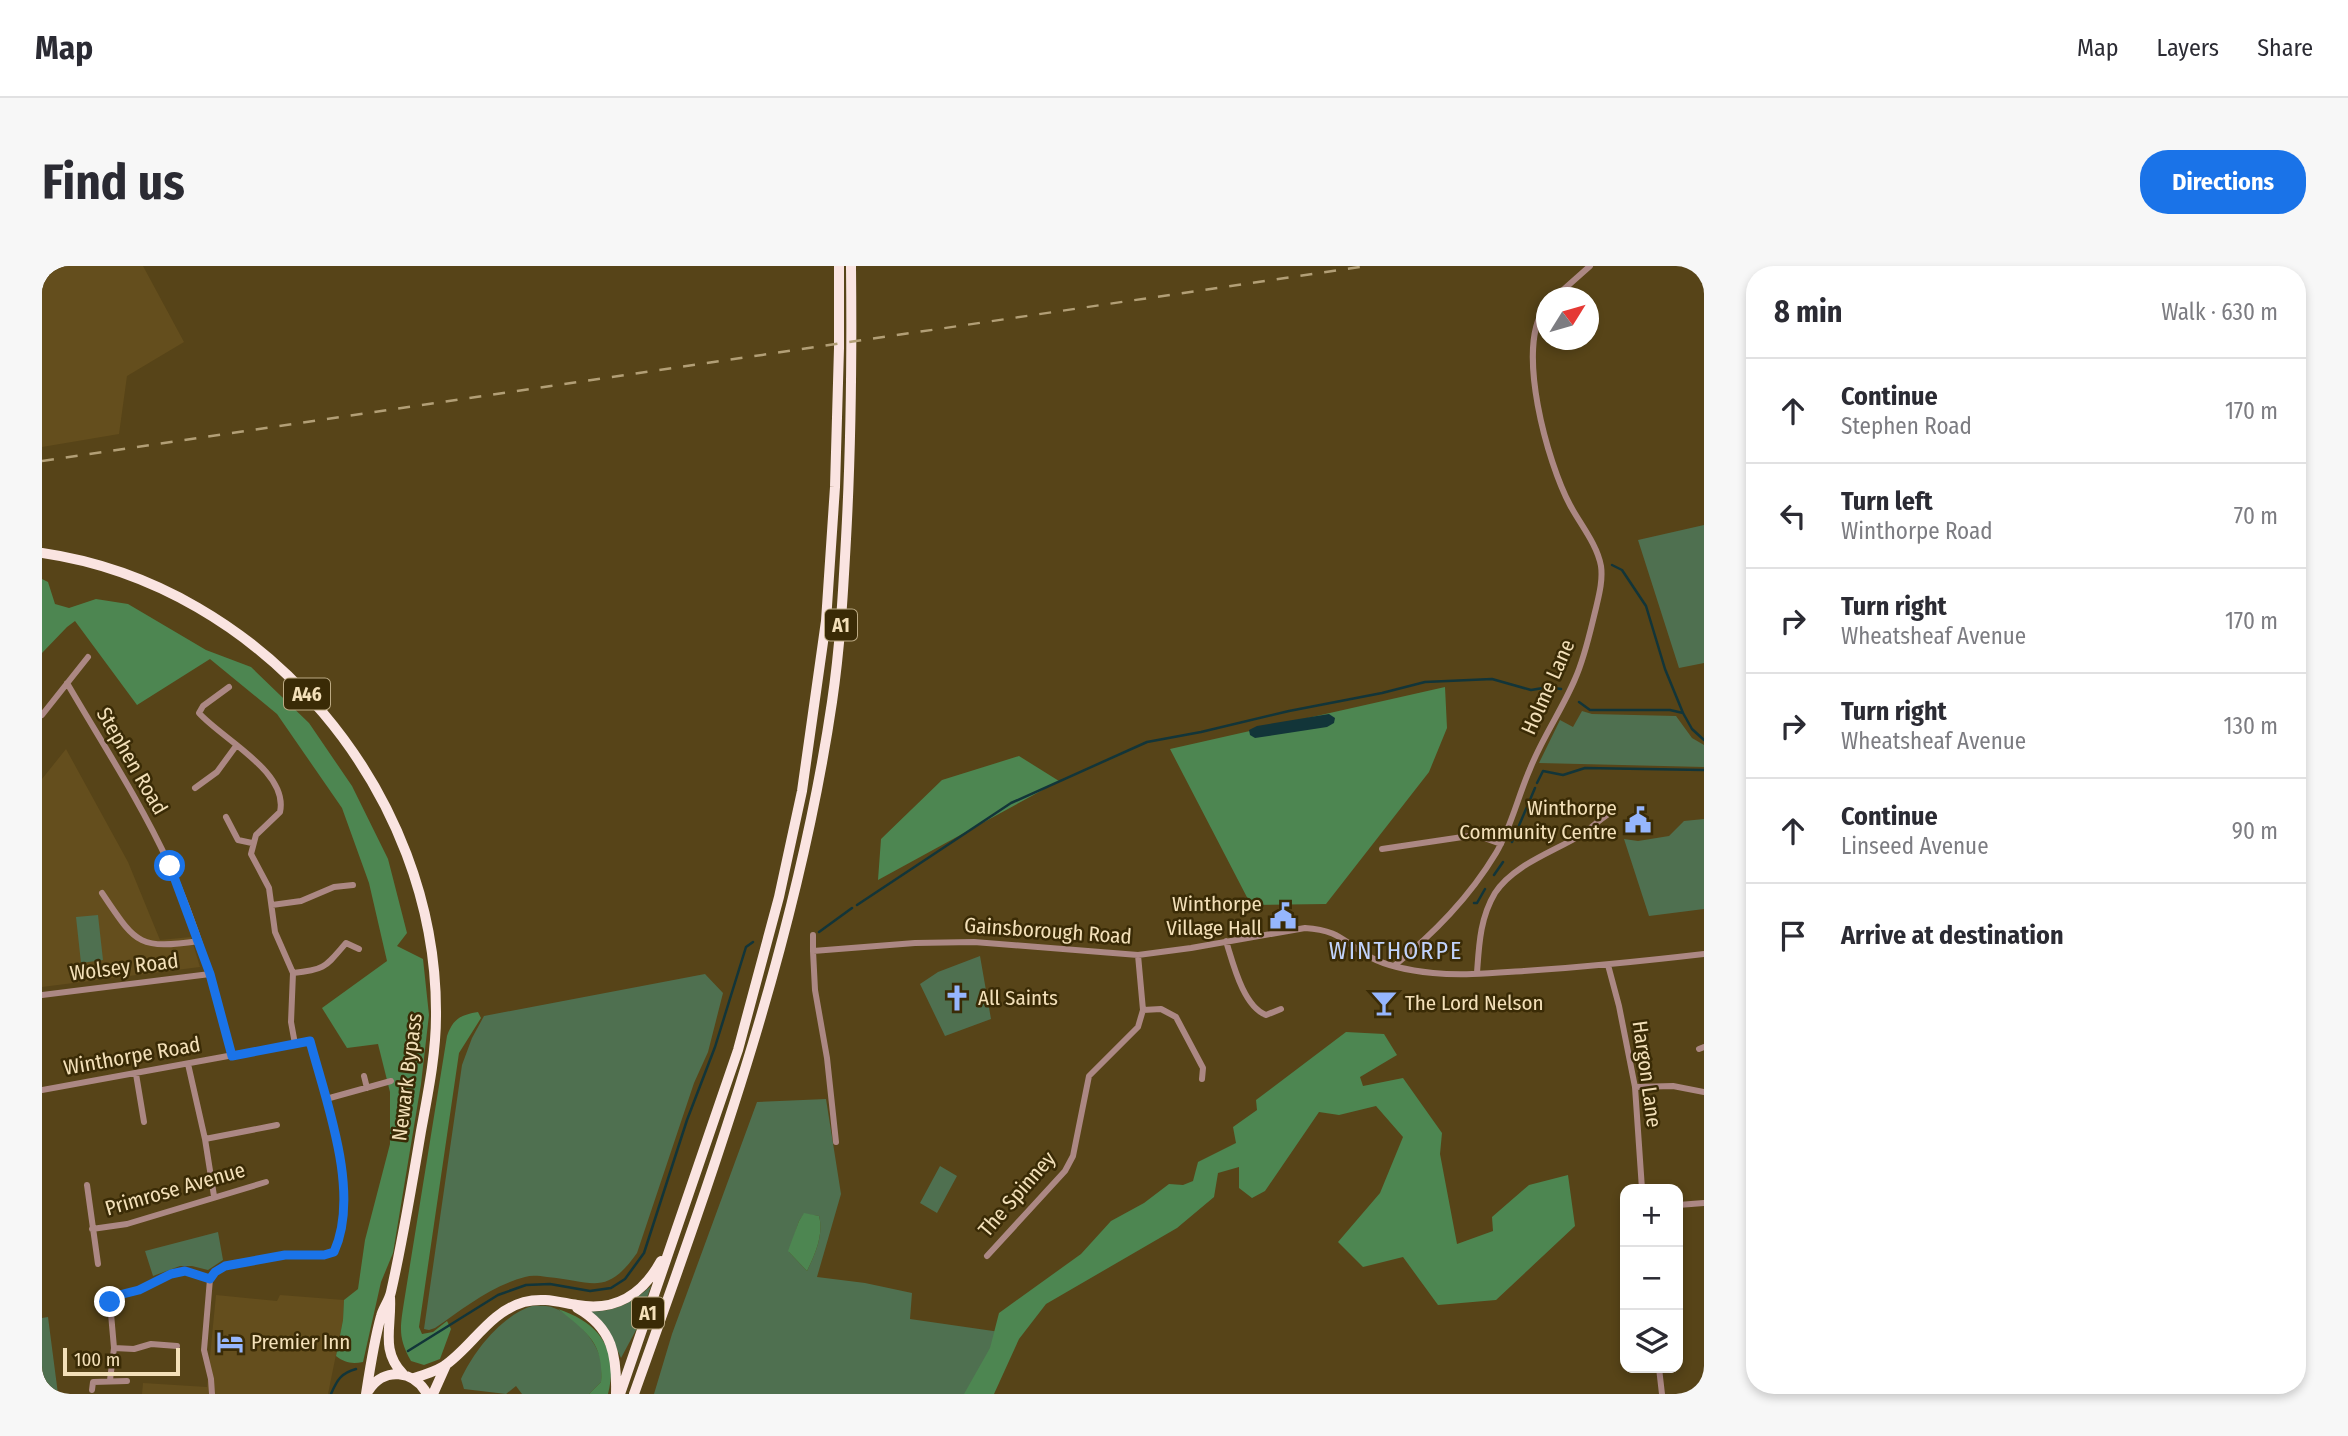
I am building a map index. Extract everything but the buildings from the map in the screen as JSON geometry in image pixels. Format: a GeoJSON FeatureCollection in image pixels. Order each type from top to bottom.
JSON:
{"type":"FeatureCollection","features":[{"type":"Feature","properties":{"kind":"highway","name":"A1"},"geometry":{"type":"LineString","coordinates":[[618,1394],[738,1050],[779,897],[802,792],[826,621],[835,487],[839,266]]}},
{"type":"Feature","properties":{"kind":"highway","name":"A1"},"geometry":{"type":"LineString","coordinates":[[634,1394],[747,1068],[788,922],[817,797],[833,700],[842,622],[849,485],[851,266]]}},
{"type":"Feature","properties":{"kind":"highway","name":"Newark Bypass"},"geometry":{"type":"LineString","coordinates":[[42,553],[104,567],[140,580],[212,616],[261,651],[313,701],[340,732],[383,801],[398,834],[424,914],[436,1016],[433,1059],[408,1211],[390,1297],[388,1345],[392,1360],[403,1374]]}},
{"type":"Feature","properties":{"kind":"highway"},"geometry":{"type":"LineString","coordinates":[[433,1394],[446,1365],[492,1320],[519,1303],[544,1299],[573,1305],[604,1306],[620,1302],[636,1293],[655,1272],[676,1232]]}},
{"type":"Feature","properties":{"kind":"highway","name":"Newark Bypass"},"geometry":{"type":"LineString","coordinates":[[366,1394],[381,1313],[390,1297]]}},
{"type":"Feature","properties":{"kind":"highway"},"geometry":{"type":"LineString","coordinates":[[573,1305],[595,1321],[611,1346],[616,1364],[618,1394]]}},
{"type":"Feature","properties":{"kind":"highway"},"geometry":{"type":"LineString","coordinates":[[414,1378],[446,1365]]}},
{"type":"Feature","properties":{"kind":"highway"},"geometry":{"type":"LineString","coordinates":[[366,1394],[375,1382],[394,1374],[414,1378],[427,1394]]}},
{"type":"Feature","properties":{"kind":"street"},"geometry":{"type":"LineString","coordinates":[[1566,287],[1590,266]]}},
{"type":"Feature","properties":{"kind":"street","name":"Holme Lane"},"geometry":{"type":"LineString","coordinates":[[1394,966],[1456,910],[1501,844],[1530,767],[1576,678],[1601,584],[1601,566],[1596,550],[1569,503],[1548,452],[1534,368],[1536,327]]}},
{"type":"Feature","properties":{"kind":"street"},"geometry":{"type":"LineString","coordinates":[[42,715],[88,657]]}},
{"type":"Feature","properties":{"kind":"street","name":"Stephen Road"},"geometry":{"type":"LineString","coordinates":[[67,683],[170,866],[210,974],[232,1056]]}},
{"type":"Feature","properties":{"kind":"street"},"geometry":{"type":"LineString","coordinates":[[229,687],[203,706],[199,713],[260,766],[281,796],[280,812],[256,835],[252,844],[253,859],[267,880],[275,932],[293,973],[291,1023],[295,1044]]}},
{"type":"Feature","properties":{"kind":"street"},"geometry":{"type":"LineString","coordinates":[[195,788],[217,772],[236,746]]}},
{"type":"Feature","properties":{"kind":"street"},"geometry":{"type":"LineString","coordinates":[[1477,973],[1482,925],[1489,905],[1500,887],[1522,868],[1583,833],[1607,815]]}},
{"type":"Feature","properties":{"kind":"street"},"geometry":{"type":"LineString","coordinates":[[226,817],[238,840],[252,844]]}},
{"type":"Feature","properties":{"kind":"street"},"geometry":{"type":"LineString","coordinates":[[1382,849],[1475,835],[1501,844]]}},
{"type":"Feature","properties":{"kind":"street"},"geometry":{"type":"LineString","coordinates":[[272,905],[301,901],[334,887],[353,885]]}},
{"type":"Feature","properties":{"kind":"street"},"geometry":{"type":"LineString","coordinates":[[102,893],[123,926],[138,938],[163,946],[199,941]]}},
{"type":"Feature","properties":{"kind":"street","name":"Gainsborough Road"},"geometry":{"type":"LineString","coordinates":[[813,951],[915,943],[974,942],[1138,955],[1305,928],[1321,929],[1339,935],[1372,958],[1394,966],[1433,973],[1608,965],[1704,954]]}},
{"type":"Feature","properties":{"kind":"street"},"geometry":{"type":"LineString","coordinates":[[813,935],[815,990],[827,1058],[836,1142]]}},
{"type":"Feature","properties":{"kind":"street"},"geometry":{"type":"LineString","coordinates":[[1226,941],[1237,978],[1257,1012],[1266,1015],[1280,1010]]}},
{"type":"Feature","properties":{"kind":"street"},"geometry":{"type":"LineString","coordinates":[[293,973],[314,971],[323,967],[332,961],[346,943],[359,949]]}},
{"type":"Feature","properties":{"kind":"street"},"geometry":{"type":"LineString","coordinates":[[1138,955],[1143,1010],[1161,1009],[1176,1017],[1203,1068],[1202,1079]]}},
{"type":"Feature","properties":{"kind":"street","name":"Hargon Lane"},"geometry":{"type":"LineString","coordinates":[[1608,965],[1635,1087],[1642,1184]]}},
{"type":"Feature","properties":{"kind":"street","name":"Wolsey Road"},"geometry":{"type":"LineString","coordinates":[[42,995],[210,974]]}},
{"type":"Feature","properties":{"kind":"street","name":"The Spinney"},"geometry":{"type":"LineString","coordinates":[[987,1256],[1065,1171],[1073,1156],[1089,1076],[1138,1027],[1143,1010]]}},
{"type":"Feature","properties":{"kind":"street","name":"Winthorpe Road"},"geometry":{"type":"LineString","coordinates":[[42,1090],[310,1041],[326,1099]]}},
{"type":"Feature","properties":{"kind":"street"},"geometry":{"type":"LineString","coordinates":[[188,1064],[205,1139],[214,1196]]}},
{"type":"Feature","properties":{"kind":"street"},"geometry":{"type":"LineString","coordinates":[[136,1074],[144,1122]]}},
{"type":"Feature","properties":{"kind":"street"},"geometry":{"type":"LineString","coordinates":[[364,1076],[367,1088]]}},
{"type":"Feature","properties":{"kind":"street"},"geometry":{"type":"LineString","coordinates":[[212,1394],[204,1350],[210,1279],[225,1266],[285,1255],[324,1255],[334,1252],[340,1238],[344,1211],[344,1181],[326,1099],[391,1081]]}},
{"type":"Feature","properties":{"kind":"street"},"geometry":{"type":"LineString","coordinates":[[1635,1087],[1673,1086],[1704,1092]]}},
{"type":"Feature","properties":{"kind":"street"},"geometry":{"type":"LineString","coordinates":[[205,1139],[277,1125]]}},
{"type":"Feature","properties":{"kind":"street","name":"Primrose Avenue"},"geometry":{"type":"LineString","coordinates":[[92,1229],[127,1224],[266,1182]]}},
{"type":"Feature","properties":{"kind":"street"},"geometry":{"type":"LineString","coordinates":[[87,1185],[98,1264]]}},
{"type":"Feature","properties":{"kind":"street"},"geometry":{"type":"LineString","coordinates":[[1683,1205],[1704,1203]]}},
{"type":"Feature","properties":{"kind":"street"},"geometry":{"type":"LineString","coordinates":[[110,1380],[114,1348],[110,1302],[119,1295],[139,1290],[171,1274],[185,1271],[210,1279]]}},
{"type":"Feature","properties":{"kind":"street"},"geometry":{"type":"LineString","coordinates":[[114,1348],[134,1349],[151,1344],[177,1346]]}},
{"type":"Feature","properties":{"kind":"street"},"geometry":{"type":"LineString","coordinates":[[1660,1373],[1662,1394]]}},
{"type":"Feature","properties":{"kind":"street"},"geometry":{"type":"LineString","coordinates":[[92,1390],[93,1382],[127,1381]]}},
{"type":"Feature","properties":{"kind":"shaded area"},"geometry":{"type":"Polygon","coordinates":[[[42,266],[143,266],[184,342],[127,376],[119,434],[42,447],[42,266]]]}},
{"type":"Feature","properties":{"kind":"shaded area"},"geometry":{"type":"Polygon","coordinates":[[[66,749],[128,862],[160,940],[191,937],[200,967],[42,987],[42,779],[66,749]]]}},
{"type":"Feature","properties":{"kind":"shaded area"},"geometry":{"type":"Polygon","coordinates":[[[216,1295],[277,1301],[280,1295],[344,1300],[343,1320],[328,1394],[142,1394],[143,1383],[207,1387],[216,1295]]]}},
{"type":"Feature","properties":{"kind":"green space"},"geometry":{"type":"Polygon","coordinates":[[[1704,525],[1704,663],[1679,668],[1638,540],[1704,525]]]}},
{"type":"Feature","properties":{"kind":"green space"},"geometry":{"type":"Polygon","coordinates":[[[42,579],[48,582],[55,604],[69,608],[96,599],[128,604],[206,650],[251,667],[309,723],[352,786],[388,859],[407,933],[397,946],[423,959],[429,1015],[421,1084],[393,1253],[381,1282],[363,1362],[349,1362],[336,1356],[344,1300],[358,1289],[365,1240],[390,1144],[390,1092],[378,1044],[347,1048],[322,1008],[387,961],[369,883],[342,808],[277,714],[210,659],[137,705],[75,621],[42,653],[42,579]]]}},
{"type":"Feature","properties":{"kind":"green space"},"geometry":{"type":"Polygon","coordinates":[[[1445,687],[1447,728],[1429,772],[1326,904],[1251,905],[1170,749],[1445,687]]]}},
{"type":"Feature","properties":{"kind":"green space"},"geometry":{"type":"Polygon","coordinates":[[[1582,711],[1592,714],[1676,716],[1692,738],[1704,745],[1704,767],[1539,763],[1560,720],[1573,727],[1582,711]]]}},
{"type":"Feature","properties":{"kind":"green space"},"geometry":{"type":"Polygon","coordinates":[[[1019,756],[1059,781],[878,880],[881,839],[942,780],[1019,756]]]}},
{"type":"Feature","properties":{"kind":"green space"},"geometry":{"type":"Polygon","coordinates":[[[1704,819],[1704,909],[1649,916],[1624,839],[1638,841],[1669,836],[1684,821],[1704,819]]]}},
{"type":"Feature","properties":{"kind":"green space"},"geometry":{"type":"Polygon","coordinates":[[[98,915],[103,960],[81,963],[76,917],[98,915]]]}},
{"type":"Feature","properties":{"kind":"green space"},"geometry":{"type":"Polygon","coordinates":[[[980,956],[991,1019],[945,1036],[920,984],[938,972],[980,956]]]}},
{"type":"Feature","properties":{"kind":"green space"},"geometry":{"type":"Polygon","coordinates":[[[705,974],[723,993],[708,1052],[694,1083],[637,1253],[626,1267],[616,1276],[598,1283],[525,1277],[489,1292],[435,1328],[424,1329],[462,1065],[484,1016],[705,974]]]}},
{"type":"Feature","properties":{"kind":"green space"},"geometry":{"type":"Polygon","coordinates":[[[478,1012],[481,1018],[459,1053],[419,1327],[422,1334],[433,1332],[447,1321],[451,1329],[440,1359],[424,1365],[411,1361],[404,1346],[401,1326],[404,1302],[447,1036],[458,1019],[478,1012]]]}},
{"type":"Feature","properties":{"kind":"green space"},"geometry":{"type":"Polygon","coordinates":[[[1346,1032],[1384,1034],[1397,1055],[1360,1077],[1363,1086],[1403,1078],[1442,1133],[1440,1154],[1457,1244],[1493,1231],[1492,1217],[1529,1185],[1568,1175],[1575,1226],[1496,1300],[1438,1305],[1403,1257],[1363,1267],[1338,1242],[1380,1193],[1403,1137],[1376,1106],[1339,1115],[1319,1112],[1265,1191],[1252,1198],[1239,1188],[1239,1167],[1218,1173],[1214,1197],[1177,1228],[1046,1304],[1019,1339],[994,1394],[964,1394],[990,1348],[999,1313],[1081,1254],[1111,1221],[1144,1203],[1169,1184],[1183,1185],[1193,1181],[1198,1162],[1236,1143],[1233,1127],[1257,1110],[1256,1100],[1346,1032]]]}},
{"type":"Feature","properties":{"kind":"green space"},"geometry":{"type":"Polygon","coordinates":[[[826,1099],[841,1194],[817,1277],[912,1293],[910,1319],[1007,1333],[976,1394],[654,1394],[672,1334],[757,1102],[826,1099]],[[804,1214],[789,1252],[807,1271],[820,1237],[819,1216],[804,1214]]]}},
{"type":"Feature","properties":{"kind":"green space"},"geometry":{"type":"Polygon","coordinates":[[[940,1166],[957,1176],[937,1213],[920,1203],[940,1166]]]}},
{"type":"Feature","properties":{"kind":"green space"},"geometry":{"type":"Polygon","coordinates":[[[804,1213],[819,1216],[820,1223],[818,1244],[807,1271],[788,1251],[804,1213]]]}},
{"type":"Feature","properties":{"kind":"green space"},"geometry":{"type":"Polygon","coordinates":[[[218,1232],[223,1260],[208,1270],[180,1266],[153,1276],[145,1251],[218,1232]]]}},
{"type":"Feature","properties":{"kind":"green space"},"geometry":{"type":"Polygon","coordinates":[[[651,1286],[636,1330],[621,1358],[608,1329],[588,1311],[622,1306],[651,1286]]]}},
{"type":"Feature","properties":{"kind":"green space"},"geometry":{"type":"Polygon","coordinates":[[[532,1306],[549,1306],[562,1312],[585,1331],[600,1357],[601,1382],[589,1394],[522,1394],[516,1386],[506,1394],[464,1389],[461,1379],[481,1346],[499,1326],[532,1306]]]}},
{"type":"Feature","properties":{"kind":"green space"},"geometry":{"type":"Polygon","coordinates":[[[558,1309],[585,1322],[603,1340],[611,1364],[608,1394],[589,1394],[601,1382],[600,1357],[585,1332],[558,1309]]]}},
{"type":"Feature","properties":{"kind":"green space"},"geometry":{"type":"Polygon","coordinates":[[[48,1317],[58,1394],[42,1394],[42,1318],[48,1317]]]}},
{"type":"Feature","properties":{"kind":"water"},"geometry":{"type":"Polygon","coordinates":[[[1329,714],[1335,718],[1334,723],[1327,727],[1255,738],[1250,735],[1249,730],[1257,726],[1329,714]]]}},
{"type":"Feature","properties":{"kind":"waterway"},"geometry":{"type":"LineString","coordinates":[[1612,565],[1622,570],[1646,606],[1665,669],[1683,713]]}},
{"type":"Feature","properties":{"kind":"waterway"},"geometry":{"type":"LineString","coordinates":[[857,905],[1011,803],[1147,742],[1425,682],[1492,679],[1531,690],[1549,687],[1561,689]]}},
{"type":"Feature","properties":{"kind":"waterway"},"geometry":{"type":"LineString","coordinates":[[1579,702],[1590,710],[1670,710],[1683,713],[1692,729],[1704,740]]}},
{"type":"Feature","properties":{"kind":"waterway"},"geometry":{"type":"LineString","coordinates":[[1537,783],[1543,771],[1563,775],[1585,768],[1704,770]]}},
{"type":"Feature","properties":{"kind":"waterway"},"geometry":{"type":"LineString","coordinates":[[1512,842],[1535,788]]}},
{"type":"Feature","properties":{"kind":"waterway"},"geometry":{"type":"LineString","coordinates":[[1494,875],[1503,862]]}},
{"type":"Feature","properties":{"kind":"waterway"},"geometry":{"type":"LineString","coordinates":[[1474,903],[1477,903],[1485,889]]}},
{"type":"Feature","properties":{"kind":"waterway"},"geometry":{"type":"LineString","coordinates":[[819,932],[852,908]]}},
{"type":"Feature","properties":{"kind":"waterway"},"geometry":{"type":"LineString","coordinates":[[408,1351],[498,1295],[526,1285],[550,1284],[590,1291],[611,1288],[625,1279],[644,1253],[687,1120],[715,1047],[746,947],[753,942]]}},
{"type":"Feature","properties":{"kind":"waterway"},"geometry":{"type":"LineString","coordinates":[[331,1394],[340,1378],[356,1369]]}},
{"type":"Feature","properties":{"kind":"railway"},"geometry":{"type":"LineString","coordinates":[[42,461],[1366,266]]}},
{"type":"Feature","properties":{"kind":"place","name":"Winthorpe Community Centre"},"geometry":{"type":"Point","coordinates":[1638,820]}},
{"type":"Feature","properties":{"kind":"place","name":"Winthorpe Village Hall"},"geometry":{"type":"Point","coordinates":[1283,916]}},
{"type":"Feature","properties":{"kind":"place","name":"All Saints"},"geometry":{"type":"Point","coordinates":[957,998]}},
{"type":"Feature","properties":{"kind":"place","name":"The Lord Nelson"},"geometry":{"type":"Point","coordinates":[1384,1003]}},
{"type":"Feature","properties":{"kind":"place","name":"Premier Inn"},"geometry":{"type":"Point","coordinates":[230,1342]}},
{"type":"Feature","properties":{"kind":"district","name":"WINTHORPE"},"geometry":{"type":"Point","coordinates":[1396,951]}},
{"type":"Feature","properties":{"kind":"route"},"geometry":{"type":"LineString","coordinates":[[110,1302],[119,1295],[139,1290],[171,1274],[185,1271],[210,1279],[225,1266],[285,1255],[324,1255],[334,1252],[340,1238],[344,1211],[342,1171],[310,1041],[232,1056],[210,974],[170,866]]}}]}
